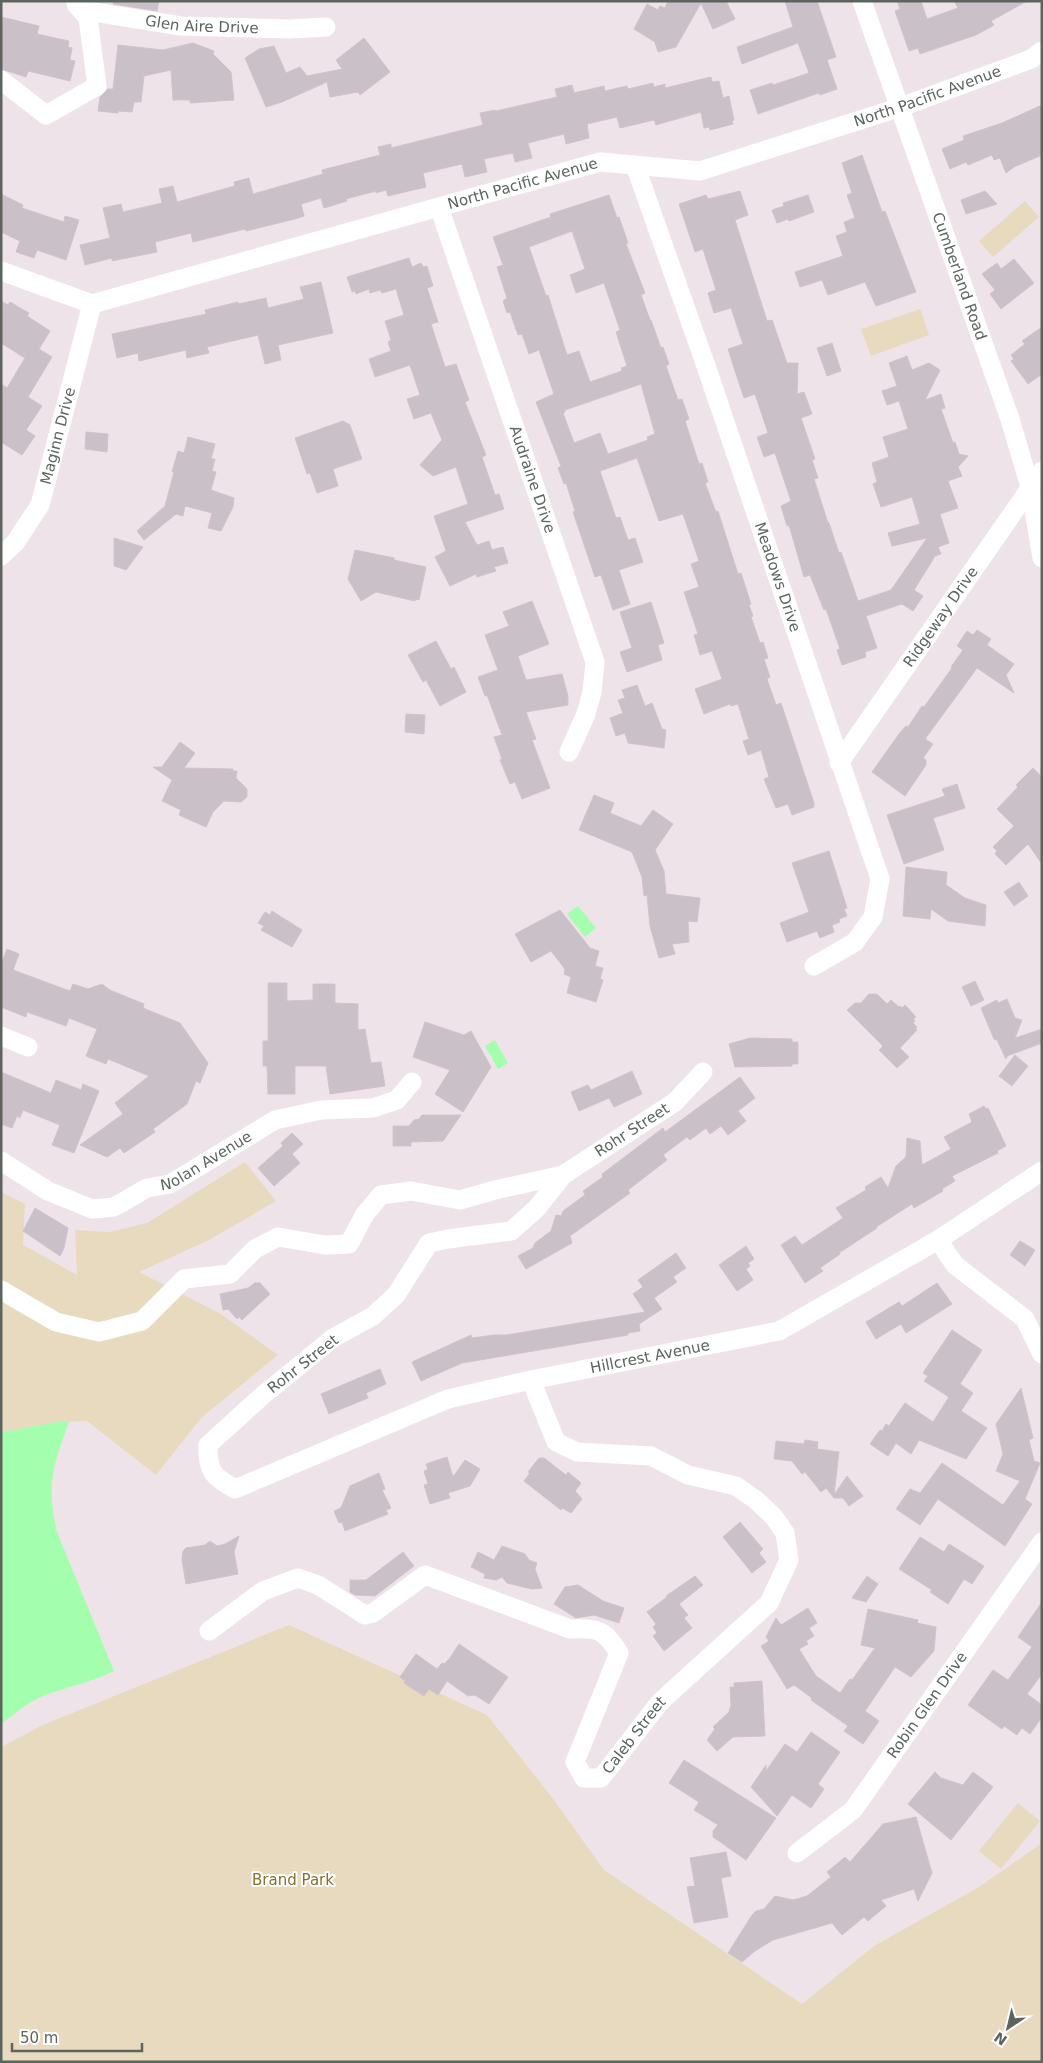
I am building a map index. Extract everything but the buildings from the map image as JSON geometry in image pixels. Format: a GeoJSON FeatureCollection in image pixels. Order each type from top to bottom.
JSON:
{"type":"FeatureCollection","features":[{"type":"Feature","properties":{"kind":"street","name":"Cumberland Road"},"geometry":{"type":"LineString","coordinates":[[862,1],[901,106],[1006,410],[1030,488],[1042,558]]}},
{"type":"Feature","properties":{"kind":"street","name":"Glen Aire Drive"},"geometry":{"type":"LineString","coordinates":[[77,6],[181,26],[289,29],[326,27]]}},
{"type":"Feature","properties":{"kind":"street","name":"Glen Aire Drive"},"geometry":{"type":"LineString","coordinates":[[1,80],[46,115],[97,86],[88,18],[77,6]]}},
{"type":"Feature","properties":{"kind":"street","name":"North Pacific Avenue"},"geometry":{"type":"LineString","coordinates":[[92,304],[600,162],[700,171],[901,106],[1031,59],[1042,51]]}},
{"type":"Feature","properties":{"kind":"street","name":"Meadows Drive"},"geometry":{"type":"LineString","coordinates":[[635,165],[706,366],[880,879],[873,917],[855,942],[814,966]]}},
{"type":"Feature","properties":{"kind":"street","name":"Audraine Drive"},"geometry":{"type":"LineString","coordinates":[[439,207],[595,662],[592,692],[586,714],[569,752]]}},
{"type":"Feature","properties":{"kind":"street"},"geometry":{"type":"LineString","coordinates":[[1,271],[92,304]]}},
{"type":"Feature","properties":{"kind":"street","name":"Maginn Drive"},"geometry":{"type":"LineString","coordinates":[[1,556],[15,543],[40,505],[92,304]]}},
{"type":"Feature","properties":{"kind":"street","name":"Ridgeway Drive"},"geometry":{"type":"LineString","coordinates":[[839,762],[1042,471]]}},
{"type":"Feature","properties":{"kind":"street"},"geometry":{"type":"LineString","coordinates":[[1,1036],[28,1047]]}},
{"type":"Feature","properties":{"kind":"street","name":"Rohr Street"},"geometry":{"type":"LineString","coordinates":[[235,1489],[215,1478],[208,1463],[208,1445],[262,1396],[333,1338],[373,1316],[396,1295],[429,1244],[448,1239],[511,1231],[536,1209],[563,1175],[675,1102],[703,1072]]}},
{"type":"Feature","properties":{"kind":"street","name":"Nolan Avenue"},"geometry":{"type":"LineString","coordinates":[[1,1161],[48,1191],[92,1210],[114,1207],[147,1188],[170,1184],[275,1120],[321,1110],[374,1108],[397,1100],[412,1082]]}},
{"type":"Feature","properties":{"kind":"street","name":"Hillcrest Avenue"},"geometry":{"type":"LineString","coordinates":[[235,1489],[448,1399],[531,1380],[779,1331],[938,1240],[1042,1171]]}},
{"type":"Feature","properties":{"kind":"street"},"geometry":{"type":"LineString","coordinates":[[1,1290],[56,1322],[99,1332],[142,1321],[184,1279],[230,1274],[255,1249],[278,1238],[325,1245],[349,1244],[365,1214],[381,1194],[411,1191],[460,1200],[563,1175]]}},
{"type":"Feature","properties":{"kind":"street"},"geometry":{"type":"LineString","coordinates":[[938,1240],[955,1265],[1025,1319],[1042,1354]]}},
{"type":"Feature","properties":{"kind":"street","name":"Caleb Street"},"geometry":{"type":"LineString","coordinates":[[209,1631],[263,1591],[298,1578],[318,1585],[364,1615],[373,1613],[425,1575],[570,1629],[591,1628],[608,1636],[619,1653],[575,1762],[584,1778],[601,1778],[660,1702],[769,1603],[789,1560],[785,1533],[774,1517],[756,1500],[736,1486],[688,1475],[651,1456],[577,1452],[556,1442],[531,1380]]}},
{"type":"Feature","properties":{"kind":"street","name":"Robin Glen Drive"},"geometry":{"type":"LineString","coordinates":[[797,1853],[853,1810],[1042,1542]]}},
{"type":"Feature","properties":{"kind":"green space"},"geometry":{"type":"Polygon","coordinates":[[[1025,201],[1039,217],[993,257],[979,241],[1025,201]]]}},
{"type":"Feature","properties":{"kind":"green space"},"geometry":{"type":"Polygon","coordinates":[[[920,309],[929,335],[871,356],[861,329],[920,309]]]}},
{"type":"Feature","properties":{"kind":"green space"},"geometry":{"type":"Polygon","coordinates":[[[245,1162],[276,1201],[209,1240],[139,1272],[221,1314],[278,1355],[202,1417],[156,1475],[87,1421],[58,1422],[1,1432],[1,1192],[25,1204],[23,1245],[77,1275],[75,1230],[109,1232],[147,1223],[245,1162]]]}},
{"type":"Feature","properties":{"kind":"green space","name":"Brand Park"},"geometry":{"type":"Polygon","coordinates":[[[289,1625],[487,1715],[551,1796],[604,1870],[802,2004],[874,1946],[979,1887],[1042,1843],[1042,2062],[1,2062],[1,1747],[43,1725],[289,1625]]]}},
{"type":"Feature","properties":{"kind":"green space"},"geometry":{"type":"Polygon","coordinates":[[[1018,1803],[1040,1821],[1001,1869],[979,1851],[1018,1803]]]}},
{"type":"Feature","properties":{"kind":"shaded area"},"geometry":{"type":"Polygon","coordinates":[[[578,906],[596,928],[585,937],[567,914],[578,906]]]}},
{"type":"Feature","properties":{"kind":"shaded area"},"geometry":{"type":"Polygon","coordinates":[[[495,1040],[508,1063],[498,1069],[485,1046],[495,1040]]]}},
{"type":"Feature","properties":{"kind":"shaded area"},"geometry":{"type":"Polygon","coordinates":[[[58,1422],[69,1422],[55,1463],[53,1476],[52,1501],[57,1532],[114,1671],[91,1681],[37,1699],[1,1724],[1,1432],[58,1422]]]}}]}
